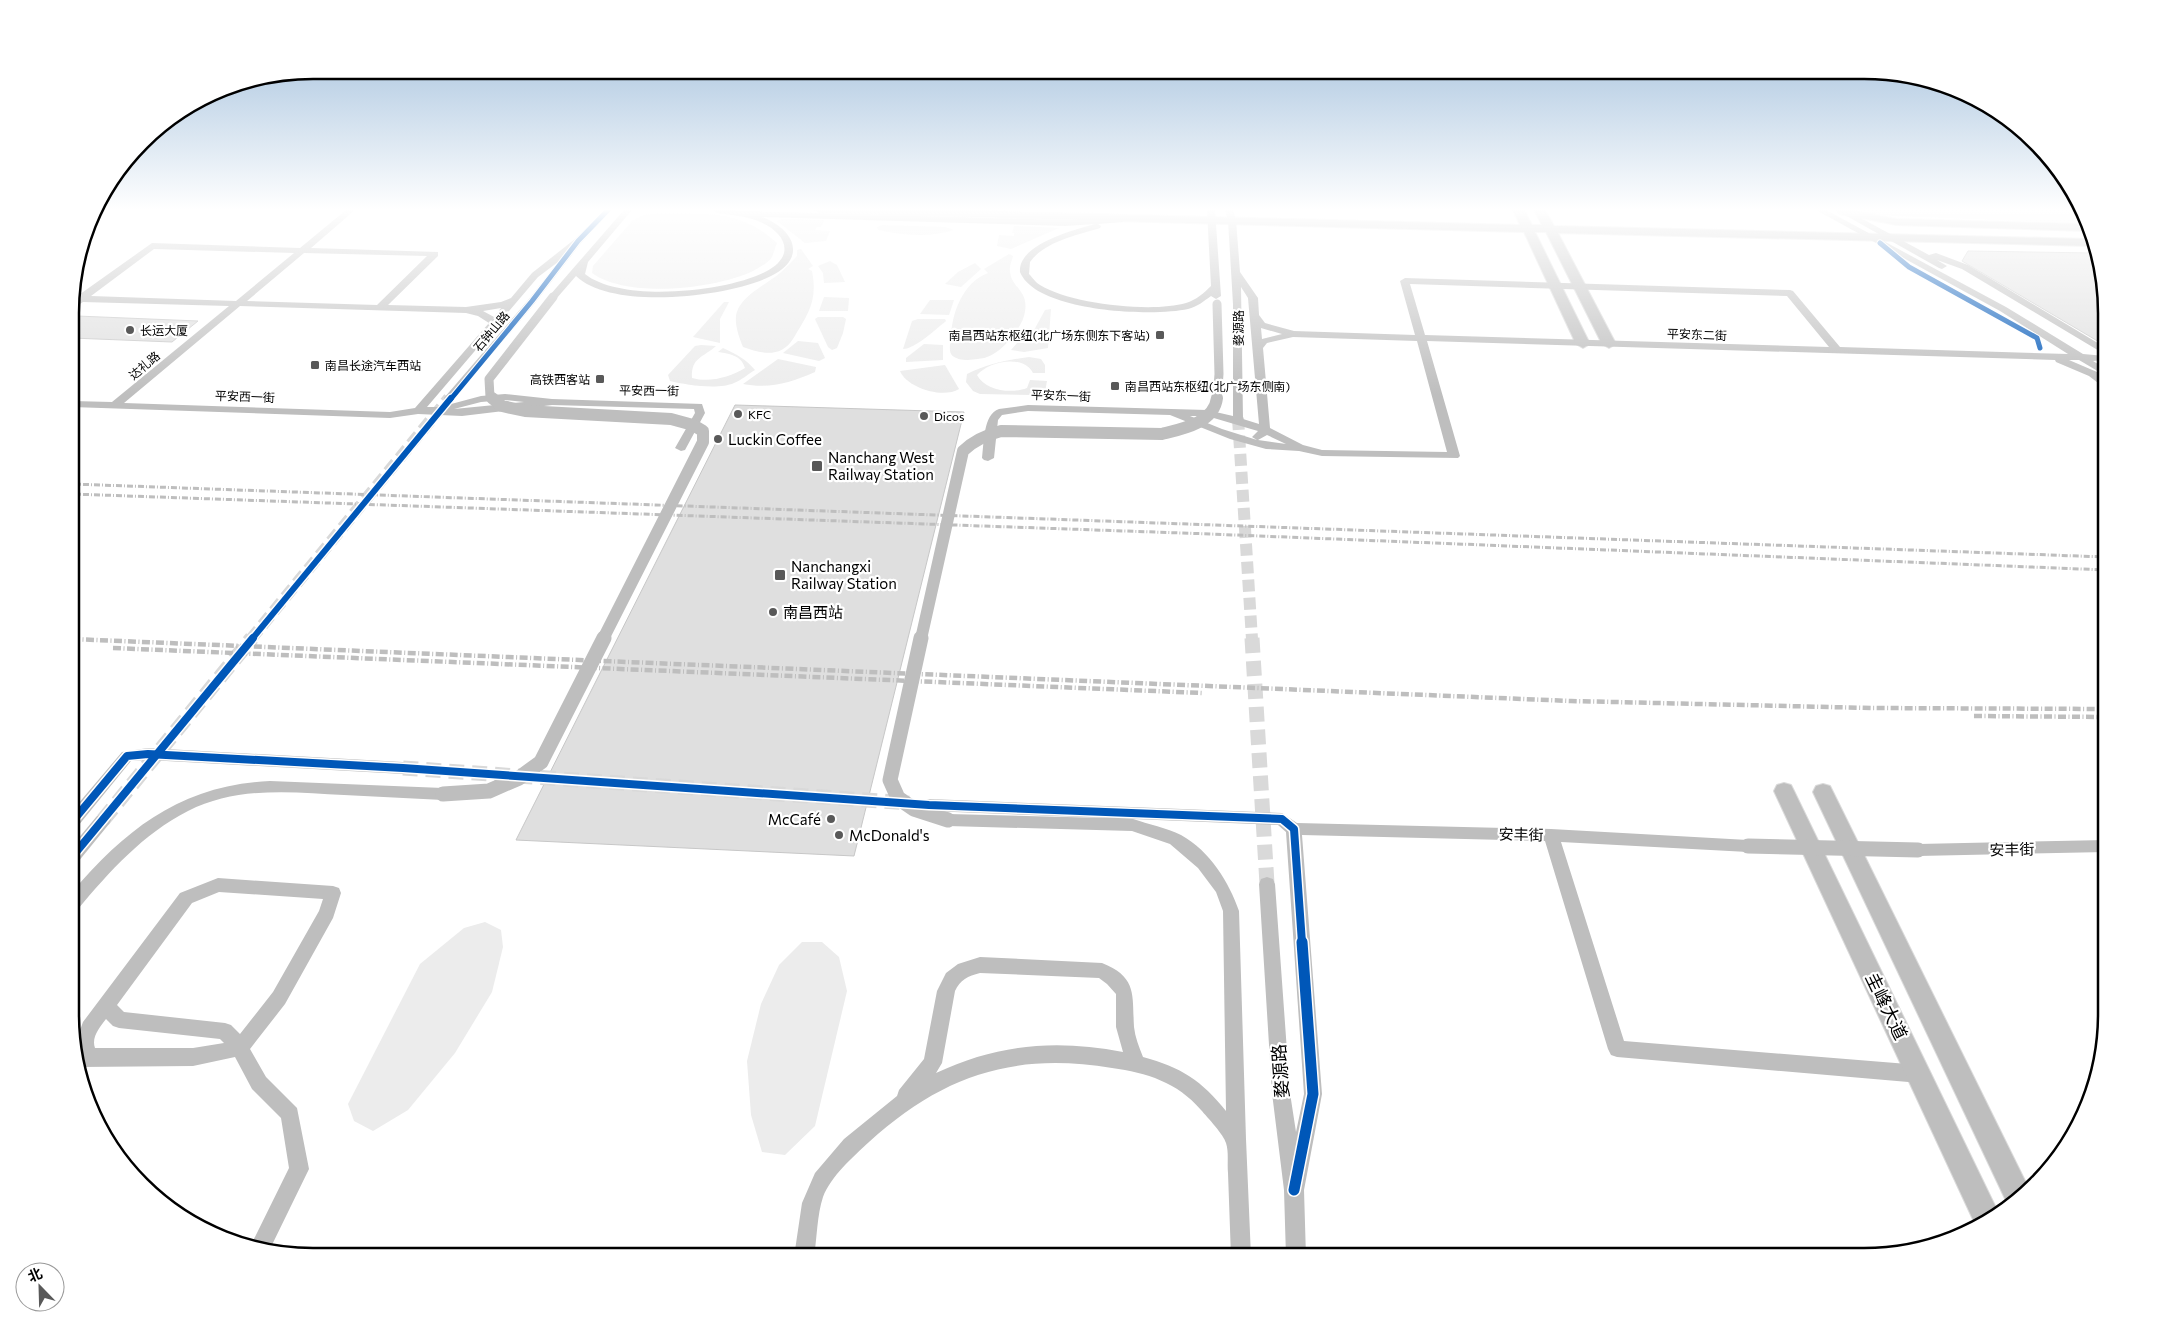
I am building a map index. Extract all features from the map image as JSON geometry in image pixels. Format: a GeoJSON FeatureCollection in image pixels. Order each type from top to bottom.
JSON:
{"type":"FeatureCollection","features":[{"type":"Feature","properties":{"kind":"main road"},"geometry":{"type":"LineString","coordinates":[[1548,272],[1583,344]]}},
{"type":"Feature","properties":{"kind":"main road"},"geometry":{"type":"LineString","coordinates":[[1571,272],[1609,344]]}},
{"type":"Feature","properties":{"kind":"main road","name":"圭峰大道"},"geometry":{"type":"LineString","coordinates":[[1784,790],[1920,1074],[1985,1215]]}},
{"type":"Feature","properties":{"kind":"main road"},"geometry":{"type":"LineString","coordinates":[[1823,792],[2016,1193]]}},
{"type":"Feature","properties":{"kind":"street"},"geometry":{"type":"LineString","coordinates":[[79,298],[115,272]]}},
{"type":"Feature","properties":{"kind":"street","name":"达礼路"},"geometry":{"type":"LineString","coordinates":[[115,405],[276,272]]}},
{"type":"Feature","properties":{"kind":"street"},"geometry":{"type":"LineString","coordinates":[[378,309],[416,272]]}},
{"type":"Feature","properties":{"kind":"street"},"geometry":{"type":"LineString","coordinates":[[418,411],[538,272]]}},
{"type":"Feature","properties":{"kind":"street","name":"石钟山路"},"geometry":{"type":"LineString","coordinates":[[449,398],[532,301],[554,272]]}},
{"type":"Feature","properties":{"kind":"street"},"geometry":{"type":"LineString","coordinates":[[79,896],[118,853],[161,819],[202,798],[236,789],[275,785],[443,794],[489,791],[519,778],[541,762],[703,442],[703,431],[692,425],[671,419],[525,412],[502,406],[490,397],[488,379],[575,272]]}},
{"type":"Feature","properties":{"kind":"street"},"geometry":{"type":"LineString","coordinates":[[581,272],[580,275],[584,280],[619,292],[671,294],[726,288],[770,272]]}},
{"type":"Feature","properties":{"kind":"street"},"geometry":{"type":"LineString","coordinates":[[1023,272],[1026,279],[1036,288],[1054,297],[1076,303],[1114,308],[1185,306],[1201,300],[1215,287]]}},
{"type":"Feature","properties":{"kind":"street","name":"婺源路"},"geometry":{"type":"LineString","coordinates":[[1216,272],[1219,388],[1216,405],[1203,420],[1186,428],[1162,434],[1001,431],[984,436],[969,444],[963,451],[890,780],[898,798],[914,809],[948,820],[1132,825],[1176,840],[1204,863],[1223,889],[1231,910],[1236,1139]]}},
{"type":"Feature","properties":{"kind":"street","name":"婺源路"},"geometry":{"type":"LineString","coordinates":[[1236,272],[1238,418]]}},
{"type":"Feature","properties":{"kind":"street"},"geometry":{"type":"LineString","coordinates":[[1237,272],[1253,298],[1264,431],[1252,443]]}},
{"type":"Feature","properties":{"kind":"street"},"geometry":{"type":"LineString","coordinates":[[1918,272],[2037,338],[2040,348]]}},
{"type":"Feature","properties":{"kind":"street"},"geometry":{"type":"LineString","coordinates":[[1940,272],[2098,368]]}},
{"type":"Feature","properties":{"kind":"street"},"geometry":{"type":"LineString","coordinates":[[1973,272],[2098,352]]}},
{"type":"Feature","properties":{"kind":"street"},"geometry":{"type":"LineString","coordinates":[[1172,412],[1229,437],[1278,448],[1299,448],[1322,453],[1454,456],[1405,281],[1790,293],[1837,350]]}},
{"type":"Feature","properties":{"kind":"street"},"geometry":{"type":"LineString","coordinates":[[79,299],[466,310],[503,305],[515,298]]}},
{"type":"Feature","properties":{"kind":"street"},"geometry":{"type":"LineString","coordinates":[[466,310],[481,313],[491,318],[494,323]]}},
{"type":"Feature","properties":{"kind":"street"},"geometry":{"type":"LineString","coordinates":[[1254,314],[1262,325],[1293,334]]}},
{"type":"Feature","properties":{"kind":"street"},"geometry":{"type":"LineString","coordinates":[[2013,356],[2033,353],[2040,348],[2045,340],[2041,332]]}},
{"type":"Feature","properties":{"kind":"street"},"geometry":{"type":"LineString","coordinates":[[1257,348],[1264,341],[1293,334]]}},
{"type":"Feature","properties":{"kind":"street","name":"平安东二街"},"geometry":{"type":"LineString","coordinates":[[1293,334],[1583,344],[2098,357]]}},
{"type":"Feature","properties":{"kind":"street"},"geometry":{"type":"LineString","coordinates":[[2052,357],[2098,378]]}},
{"type":"Feature","properties":{"kind":"street","name":"平安西一街"},"geometry":{"type":"LineString","coordinates":[[79,404],[390,415],[440,410],[481,399],[505,397],[552,402],[698,406],[700,413],[681,448]]}},
{"type":"Feature","properties":{"kind":"street","name":"平安东一街"},"geometry":{"type":"LineString","coordinates":[[988,458],[993,420],[999,412],[1028,408],[1208,413],[1231,418],[1288,439],[1299,448]]}},
{"type":"Feature","properties":{"kind":"street"},"geometry":{"type":"LineString","coordinates":[[79,814],[127,756],[148,754],[403,768]]}},
{"type":"Feature","properties":{"kind":"street"},"geometry":{"type":"LineString","coordinates":[[930,804],[1282,819],[1294,829],[1313,1094],[1294,1190]]}},
{"type":"Feature","properties":{"kind":"street"},"geometry":{"type":"LineString","coordinates":[[79,849],[104,820]]}},
{"type":"Feature","properties":{"kind":"street","name":"安丰街"},"geometry":{"type":"LineString","coordinates":[[1294,829],[1551,835],[1748,846],[1918,850],[2098,846]]}},
{"type":"Feature","properties":{"kind":"street"},"geometry":{"type":"LineString","coordinates":[[1551,835],[1617,1049],[1920,1074]]}},
{"type":"Feature","properties":{"kind":"street","name":"婺源路"},"geometry":{"type":"LineString","coordinates":[[1267,884],[1281,1093],[1294,1190],[1296,1248]]}},
{"type":"Feature","properties":{"kind":"street"},"geometry":{"type":"LineString","coordinates":[[82,1055],[89,1028],[186,898],[218,885],[333,893],[327,913],[279,998],[240,1048],[193,1057],[83,1058]]}},
{"type":"Feature","properties":{"kind":"street"},"geometry":{"type":"LineString","coordinates":[[901,1102],[933,1063],[946,991],[952,978],[964,969],[980,965],[1102,971],[1117,979],[1125,991],[1127,1038],[1137,1064]]}},
{"type":"Feature","properties":{"kind":"street"},"geometry":{"type":"LineString","coordinates":[[105,1005],[119,1020],[224,1031],[240,1048],[259,1083],[290,1114],[299,1169],[263,1243]]}},
{"type":"Feature","properties":{"kind":"street"},"geometry":{"type":"LineString","coordinates":[[806,1248],[815,1192],[847,1148],[901,1102],[947,1075],[1000,1058],[1044,1052],[1091,1054],[1162,1071],[1182,1081],[1204,1100],[1236,1139],[1241,1248]]}},
{"type":"Feature","properties":{"kind":"shaded area"},"geometry":{"type":"Polygon","coordinates":[[[750,272],[717,283],[649,289],[608,281],[592,273],[750,272]]]}},
{"type":"Feature","properties":{"kind":"shaded area"},"geometry":{"type":"Polygon","coordinates":[[[780,272],[812,272],[814,282],[813,299],[807,314],[788,345],[777,352],[764,353],[743,347],[736,324],[736,316],[742,303],[780,272]]]}},
{"type":"Feature","properties":{"kind":"shaded area"},"geometry":{"type":"Polygon","coordinates":[[[840,272],[845,282],[824,283],[823,273],[840,272]]]}},
{"type":"Feature","properties":{"kind":"shaded area"},"geometry":{"type":"Polygon","coordinates":[[[958,272],[978,272],[961,287],[945,284],[958,272]]]}},
{"type":"Feature","properties":{"kind":"shaded area"},"geometry":{"type":"Polygon","coordinates":[[[987,272],[1010,272],[1011,277],[1025,301],[1022,322],[1010,340],[993,354],[983,358],[968,360],[954,357],[951,354],[950,346],[953,319],[960,300],[965,291],[979,277],[988,273],[987,272]]]}},
{"type":"Feature","properties":{"kind":"shaded area"},"geometry":{"type":"Polygon","coordinates":[[[824,297],[849,298],[848,311],[819,311],[824,297]]]}},
{"type":"Feature","properties":{"kind":"shaded area"},"geometry":{"type":"Polygon","coordinates":[[[930,300],[954,300],[949,315],[920,314],[930,300]]]}},
{"type":"Feature","properties":{"kind":"shaded area"},"geometry":{"type":"Polygon","coordinates":[[[724,302],[729,302],[720,319],[720,343],[693,337],[724,302]]]}},
{"type":"Feature","properties":{"kind":"shaded area"},"geometry":{"type":"Polygon","coordinates":[[[1051,309],[1048,348],[1024,352],[1011,350],[1017,343],[1027,343],[1045,310],[1051,309]]]}},
{"type":"Feature","properties":{"kind":"shaded area"},"geometry":{"type":"Polygon","coordinates":[[[818,317],[843,317],[846,319],[837,348],[832,350],[828,347],[815,319],[818,317]]]}},
{"type":"Feature","properties":{"kind":"shaded area"},"geometry":{"type":"Polygon","coordinates":[[[918,319],[945,319],[946,321],[913,346],[903,349],[912,321],[918,319]]]}},
{"type":"Feature","properties":{"kind":"shaded area"},"geometry":{"type":"Polygon","coordinates":[[[798,341],[818,343],[825,358],[819,361],[783,353],[798,341]]]}},
{"type":"Feature","properties":{"kind":"shaded area"},"geometry":{"type":"Polygon","coordinates":[[[924,344],[943,345],[943,360],[906,362],[906,358],[924,344]]]}},
{"type":"Feature","properties":{"kind":"shaded area"},"geometry":{"type":"Polygon","coordinates":[[[695,346],[716,346],[696,362],[692,371],[692,378],[706,380],[720,378],[745,368],[738,358],[718,352],[723,348],[740,357],[755,370],[737,382],[728,385],[693,385],[670,381],[668,375],[695,346]]]}},
{"type":"Feature","properties":{"kind":"shaded area"},"geometry":{"type":"Polygon","coordinates":[[[1029,357],[1041,359],[1045,365],[1045,373],[1033,373],[1022,363],[997,363],[1029,357]]]}},
{"type":"Feature","properties":{"kind":"shaded area"},"geometry":{"type":"Polygon","coordinates":[[[778,359],[816,367],[815,372],[779,384],[762,386],[743,384],[778,359]]]}},
{"type":"Feature","properties":{"kind":"shaded area"},"geometry":{"type":"Polygon","coordinates":[[[997,363],[982,370],[977,375],[986,385],[992,388],[1014,391],[1027,388],[1030,380],[1047,381],[1045,392],[1034,395],[980,394],[973,391],[966,382],[967,374],[997,363]]]}},
{"type":"Feature","properties":{"kind":"shaded area"},"geometry":{"type":"Polygon","coordinates":[[[945,365],[959,389],[952,392],[935,392],[918,387],[904,377],[900,371],[945,365]]]}},
{"type":"Feature","properties":{"kind":"shaded area"},"geometry":{"type":"Polygon","coordinates":[[[485,922],[501,930],[503,947],[492,992],[455,1053],[408,1110],[373,1131],[354,1121],[348,1104],[420,964],[464,928],[485,922]]]}},
{"type":"Feature","properties":{"kind":"shaded area"},"geometry":{"type":"Polygon","coordinates":[[[802,942],[822,942],[839,957],[847,991],[815,1126],[785,1155],[762,1152],[751,1115],[747,1061],[761,1004],[779,965],[802,942]]]}},
{"type":"Feature","properties":{"kind":"building"},"geometry":{"type":"Polygon","coordinates":[[[1981,272],[2095,272],[2098,297],[2098,341],[1981,272]]]}},
{"type":"Feature","properties":{"kind":"building","name":"长运大厦"},"geometry":{"type":"Polygon","coordinates":[[[79,316],[198,321],[172,342],[79,338],[79,316]]]}},
{"type":"Feature","properties":{"kind":"building","name":"南昌西站"},"geometry":{"type":"Polygon","coordinates":[[[735,405],[964,412],[854,856],[516,840],[735,405]]]}},
{"type":"Feature","properties":{"kind":"tunnel"},"geometry":{"type":"LineString","coordinates":[[251,639],[449,398],[448,400]]}},
{"type":"Feature","properties":{"kind":"tunnel"},"geometry":{"type":"LineString","coordinates":[[1238,418],[1252,639]]}},
{"type":"Feature","properties":{"kind":"tunnel"},"geometry":{"type":"LineString","coordinates":[[103,820],[252,638]]}},
{"type":"Feature","properties":{"kind":"tunnel"},"geometry":{"type":"LineString","coordinates":[[1252,638],[1267,884]]}},
{"type":"Feature","properties":{"kind":"tunnel"},"geometry":{"type":"LineString","coordinates":[[403,768],[909,803]]}},
{"type":"Feature","properties":{"kind":"railway"},"geometry":{"type":"LineString","coordinates":[[79,484],[2098,557]]}},
{"type":"Feature","properties":{"kind":"railway"},"geometry":{"type":"LineString","coordinates":[[79,494],[1210,534],[2098,570]]}},
{"type":"Feature","properties":{"kind":"railway"},"geometry":{"type":"LineString","coordinates":[[79,639],[1571,701],[1872,708],[2098,709]]}},
{"type":"Feature","properties":{"kind":"railway"},"geometry":{"type":"LineString","coordinates":[[113,648],[1202,693]]}},
{"type":"Feature","properties":{"kind":"railway"},"geometry":{"type":"LineString","coordinates":[[1974,716],[2098,717]]}},
{"type":"Feature","properties":{"kind":"cycle path"},"geometry":{"type":"LineString","coordinates":[[79,849],[554,272]]}},
{"type":"Feature","properties":{"kind":"cycle path"},"geometry":{"type":"LineString","coordinates":[[1918,272],[2037,338],[2040,348]]}},
{"type":"Feature","properties":{"kind":"cycle path"},"geometry":{"type":"LineString","coordinates":[[79,814],[127,756],[148,754],[403,768],[929,805],[1282,819],[1294,829],[1313,1094],[1294,1190]]}},
{"type":"Feature","properties":{"kind":"place","name":"长运大厦"},"geometry":{"type":"Point","coordinates":[130,330]}},
{"type":"Feature","properties":{"kind":"place","name":"南昌西站东枢纽(北广场东侧东下客站)"},"geometry":{"type":"Point","coordinates":[1160,335]}},
{"type":"Feature","properties":{"kind":"place","name":"南昌长途汽车西站"},"geometry":{"type":"Point","coordinates":[315,365]}},
{"type":"Feature","properties":{"kind":"place","name":"高铁西客站"},"geometry":{"type":"Point","coordinates":[600,379]}},
{"type":"Feature","properties":{"kind":"place","name":"南昌西站东枢纽(北广场东侧南)"},"geometry":{"type":"Point","coordinates":[1115,386]}},
{"type":"Feature","properties":{"kind":"place","name":"KFC"},"geometry":{"type":"Point","coordinates":[738,414]}},
{"type":"Feature","properties":{"kind":"place","name":"Dicos"},"geometry":{"type":"Point","coordinates":[924,416]}},
{"type":"Feature","properties":{"kind":"place","name":"Luckin Coffee"},"geometry":{"type":"Point","coordinates":[718,439]}},
{"type":"Feature","properties":{"kind":"place","name":"Nanchang West Railway Station"},"geometry":{"type":"Point","coordinates":[817,466]}},
{"type":"Feature","properties":{"kind":"place","name":"Nanchangxi Railway Station"},"geometry":{"type":"Point","coordinates":[780,575]}},
{"type":"Feature","properties":{"kind":"place","name":"南昌西站"},"geometry":{"type":"Point","coordinates":[773,612]}},
{"type":"Feature","properties":{"kind":"place","name":"McCafé"},"geometry":{"type":"Point","coordinates":[831,819]}},
{"type":"Feature","properties":{"kind":"place","name":"McDonald's"},"geometry":{"type":"Point","coordinates":[839,835]}}]}
